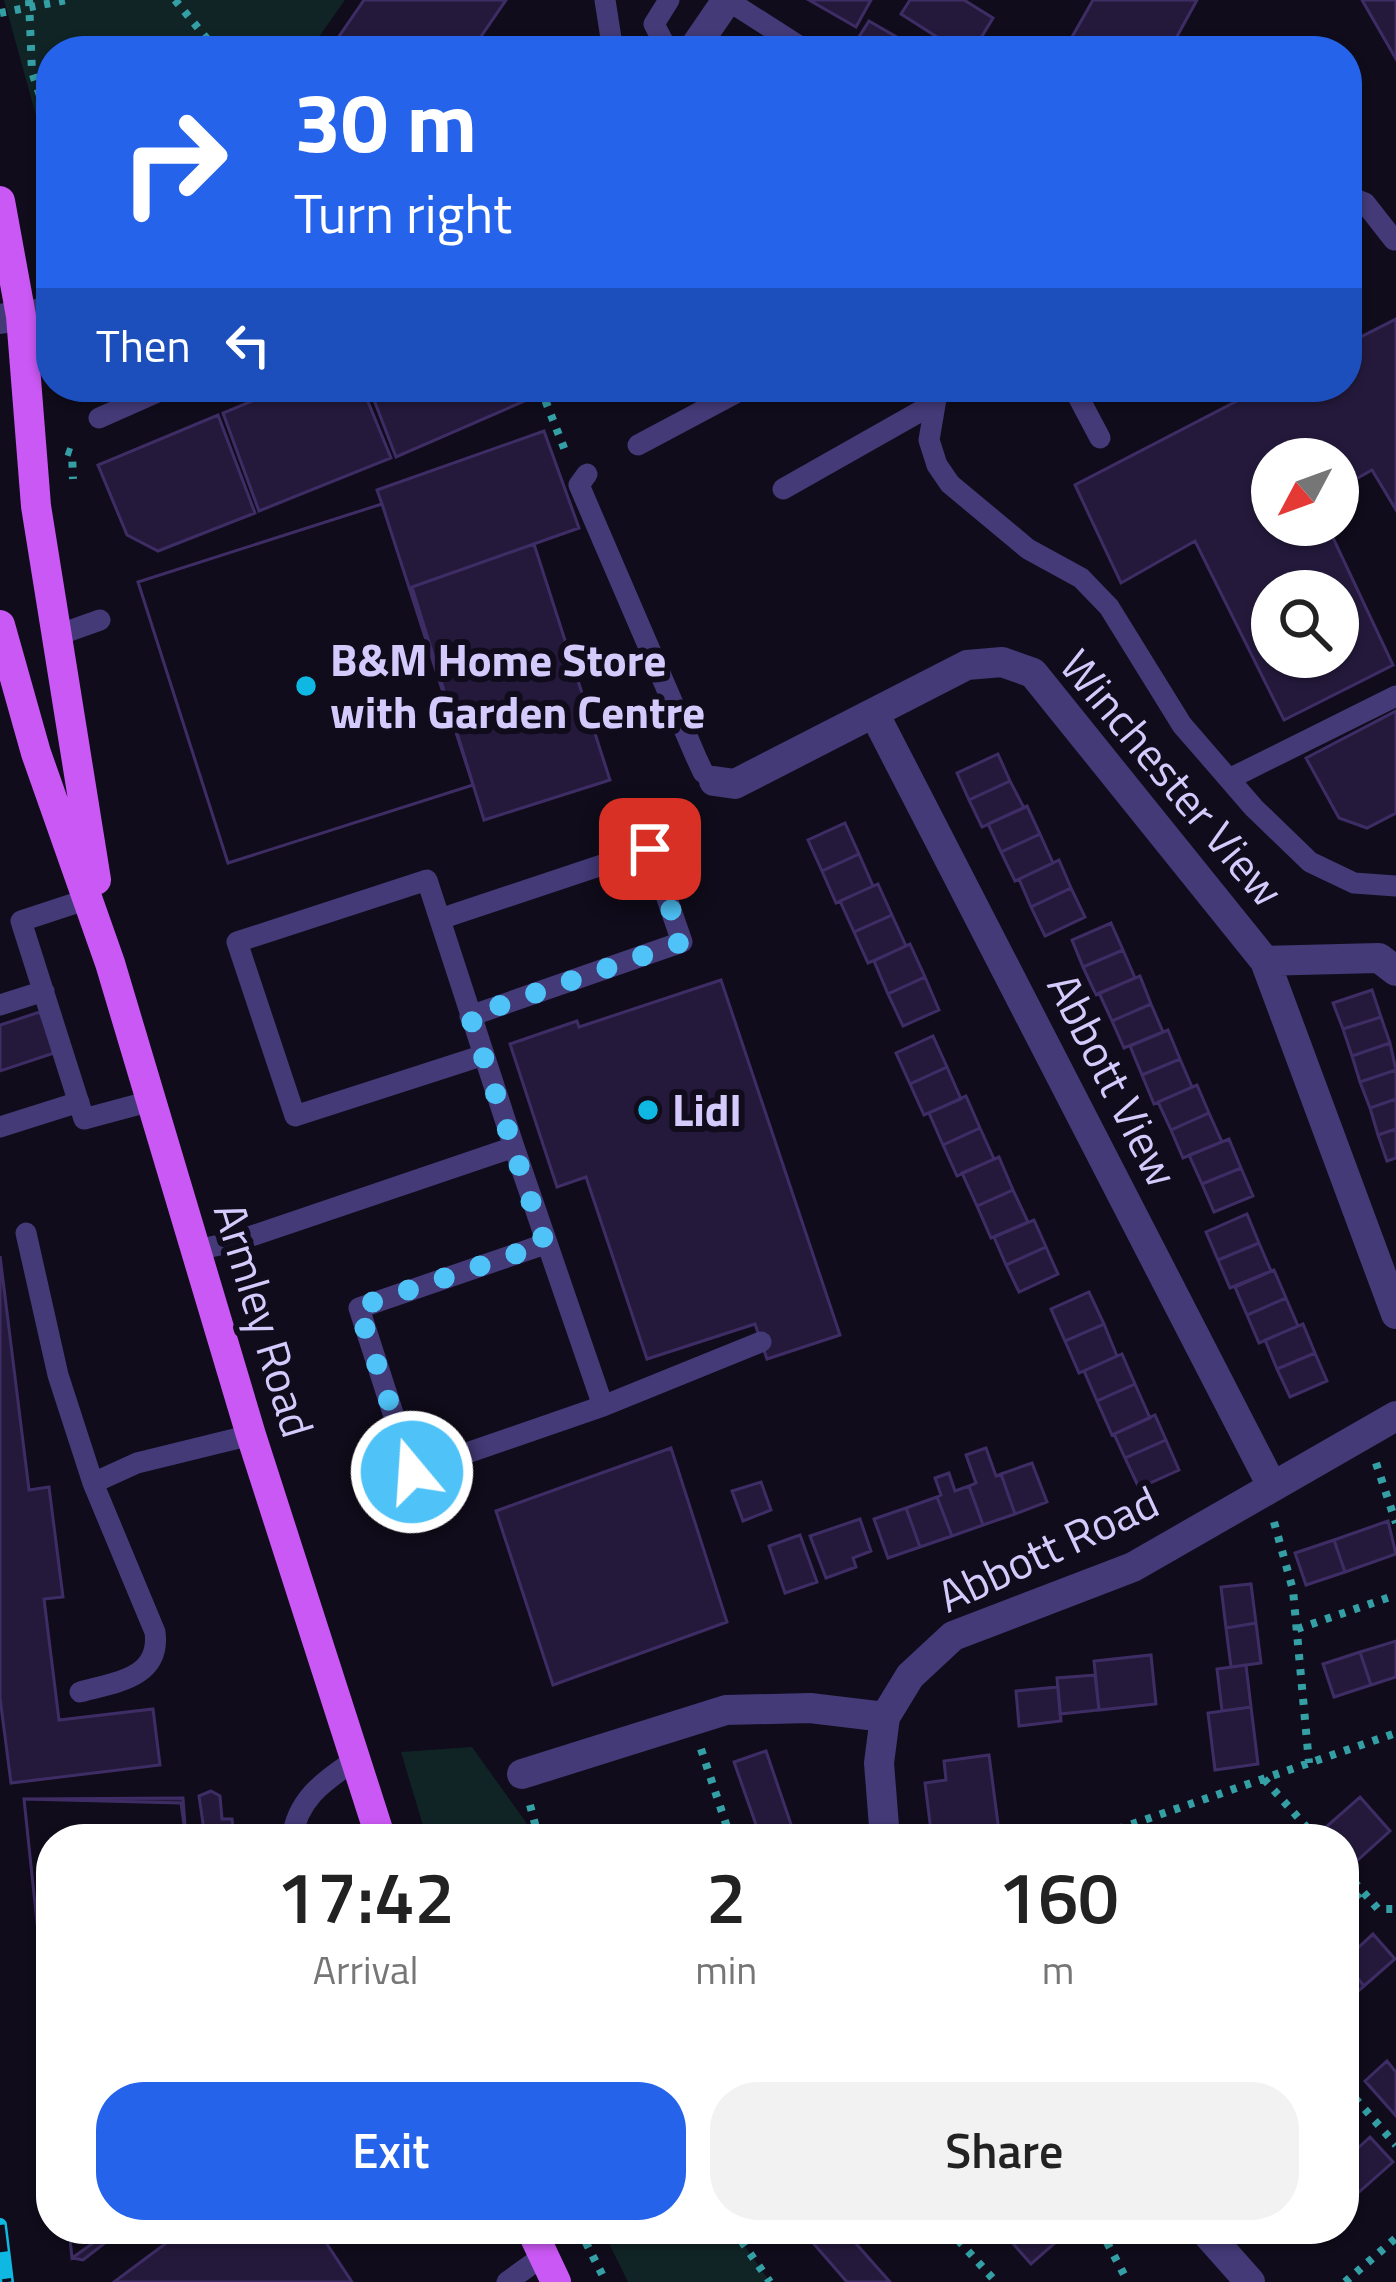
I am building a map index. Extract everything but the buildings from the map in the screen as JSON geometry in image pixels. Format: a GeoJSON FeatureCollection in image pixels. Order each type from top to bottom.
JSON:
{"type":"FeatureCollection","features":[{"type":"Feature","properties":{"kind":"main road"},"geometry":{"type":"LineString","coordinates":[[0,201],[24,316],[36,506],[110,963]]}},
{"type":"Feature","properties":{"kind":"main road"},"geometry":{"type":"LineString","coordinates":[[0,625],[36,753],[110,963]]}},
{"type":"Feature","properties":{"kind":"main road","name":"Armley Road"},"geometry":{"type":"LineString","coordinates":[[110,963],[251,1435],[376,1824]]}},
{"type":"Feature","properties":{"kind":"street"},"geometry":{"type":"LineString","coordinates":[[702,36],[727,0]]}},
{"type":"Feature","properties":{"kind":"street","name":"Winchester View"},"geometry":{"type":"LineString","coordinates":[[875,715],[968,665],[1002,662],[1034,673],[1265,961],[1396,1314]]}},
{"type":"Feature","properties":{"kind":"street"},"geometry":{"type":"LineString","coordinates":[[714,781],[735,784],[875,715]]}},
{"type":"Feature","properties":{"kind":"street","name":"Abbott View"},"geometry":{"type":"LineString","coordinates":[[875,715],[1272,1486]]}},
{"type":"Feature","properties":{"kind":"street"},"geometry":{"type":"LineString","coordinates":[[1265,961],[1379,958],[1396,971]]}},
{"type":"Feature","properties":{"kind":"street","name":"Abbott Road"},"geometry":{"type":"LineString","coordinates":[[885,1718],[910,1676],[953,1636],[1133,1567],[1396,1416]]}},
{"type":"Feature","properties":{"kind":"street"},"geometry":{"type":"LineString","coordinates":[[522,1774],[726,1710],[810,1708],[885,1718],[879,1763],[884,1824]]}},
{"type":"Feature","properties":{"kind":"street"},"geometry":{"type":"LineString","coordinates":[[1216,2244],[1250,2282]]}},
{"type":"Feature","properties":{"kind":"lane"},"geometry":{"type":"LineString","coordinates":[[605,0],[611,36]]}},
{"type":"Feature","properties":{"kind":"lane"},"geometry":{"type":"LineString","coordinates":[[660,36],[654,24],[669,0]]}},
{"type":"Feature","properties":{"kind":"lane"},"geometry":{"type":"LineString","coordinates":[[727,0],[784,36]]}},
{"type":"Feature","properties":{"kind":"lane"},"geometry":{"type":"LineString","coordinates":[[1362,202],[1394,240]]}},
{"type":"Feature","properties":{"kind":"lane"},"geometry":{"type":"LineString","coordinates":[[98,418],[135,402]]}},
{"type":"Feature","properties":{"kind":"lane"},"geometry":{"type":"LineString","coordinates":[[638,445],[719,402]]}},
{"type":"Feature","properties":{"kind":"lane"},"geometry":{"type":"LineString","coordinates":[[783,490],[925,402]]}},
{"type":"Feature","properties":{"kind":"lane"},"geometry":{"type":"LineString","coordinates":[[935,402],[929,440],[937,466],[950,484],[1028,549],[1081,578],[1109,607],[1182,725],[1229,779],[1310,862],[1354,883],[1396,886]]}},
{"type":"Feature","properties":{"kind":"lane"},"geometry":{"type":"LineString","coordinates":[[1081,402],[1100,438]]}},
{"type":"Feature","properties":{"kind":"lane"},"geometry":{"type":"LineString","coordinates":[[583,479],[696,757],[714,781]]}},
{"type":"Feature","properties":{"kind":"lane"},"geometry":{"type":"LineString","coordinates":[[55,635],[100,620]]}},
{"type":"Feature","properties":{"kind":"lane"},"geometry":{"type":"LineString","coordinates":[[1229,779],[1396,696]]}},
{"type":"Feature","properties":{"kind":"lane"},"geometry":{"type":"LineString","coordinates":[[440,920],[650,849],[682,942],[470,1016]]}},
{"type":"Feature","properties":{"kind":"lane"},"geometry":{"type":"LineString","coordinates":[[481,1056],[295,1116],[237,942],[427,880],[481,1056],[603,1406]]}},
{"type":"Feature","properties":{"kind":"lane"},"geometry":{"type":"LineString","coordinates":[[88,899],[21,921],[84,1119],[151,1101]]}},
{"type":"Feature","properties":{"kind":"lane"},"geometry":{"type":"LineString","coordinates":[[0,1005],[44,991]]}},
{"type":"Feature","properties":{"kind":"lane"},"geometry":{"type":"LineString","coordinates":[[0,1127],[79,1102]]}},
{"type":"Feature","properties":{"kind":"lane"},"geometry":{"type":"LineString","coordinates":[[196,1250],[234,1243],[514,1147]]}},
{"type":"Feature","properties":{"kind":"lane"},"geometry":{"type":"LineString","coordinates":[[26,1233],[58,1375],[93,1484],[158,1648],[151,1666],[132,1677],[80,1692]]}},
{"type":"Feature","properties":{"kind":"lane"},"geometry":{"type":"LineString","coordinates":[[545,1244],[358,1307],[412,1472],[603,1406],[761,1342]]}},
{"type":"Feature","properties":{"kind":"lane"},"geometry":{"type":"LineString","coordinates":[[93,1484],[137,1463],[251,1435]]}},
{"type":"Feature","properties":{"kind":"lane"},"geometry":{"type":"LineString","coordinates":[[294,1824],[295,1813],[318,1786],[355,1760]]}},
{"type":"Feature","properties":{"kind":"lane"},"geometry":{"type":"LineString","coordinates":[[507,2282],[543,2256]]}},
{"type":"Feature","properties":{"kind":"path"},"geometry":{"type":"LineString","coordinates":[[28,0],[36,84]]}},
{"type":"Feature","properties":{"kind":"path"},"geometry":{"type":"LineString","coordinates":[[0,13],[67,0]]}},
{"type":"Feature","properties":{"kind":"path"},"geometry":{"type":"LineString","coordinates":[[175,0],[202,36]]}},
{"type":"Feature","properties":{"kind":"path"},"geometry":{"type":"LineString","coordinates":[[548,402],[583,479]]}},
{"type":"Feature","properties":{"kind":"path"},"geometry":{"type":"LineString","coordinates":[[1366,1433],[1396,1522]]}},
{"type":"Feature","properties":{"kind":"path"},"geometry":{"type":"LineString","coordinates":[[1272,1486],[1275,1531],[1293,1590],[1309,1763]]}},
{"type":"Feature","properties":{"kind":"path"},"geometry":{"type":"LineString","coordinates":[[1297,1629],[1396,1595]]}},
{"type":"Feature","properties":{"kind":"path"},"geometry":{"type":"LineString","coordinates":[[692,1721],[726,1824]]}},
{"type":"Feature","properties":{"kind":"path"},"geometry":{"type":"LineString","coordinates":[[1133,1824],[1396,1733]]}},
{"type":"Feature","properties":{"kind":"path"},"geometry":{"type":"LineString","coordinates":[[1264,1779],[1304,1824]]}},
{"type":"Feature","properties":{"kind":"path"},"geometry":{"type":"LineString","coordinates":[[1359,1888],[1378,1909],[1396,1909]]}},
{"type":"Feature","properties":{"kind":"path"},"geometry":{"type":"LineString","coordinates":[[1359,1894],[1362,1891]]}},
{"type":"Feature","properties":{"kind":"path"},"geometry":{"type":"LineString","coordinates":[[1359,2103],[1396,2145]]}},
{"type":"Feature","properties":{"kind":"path"},"geometry":{"type":"LineString","coordinates":[[1345,2282],[1396,2238]]}},
{"type":"Feature","properties":{"kind":"path"},"geometry":{"type":"LineString","coordinates":[[587,2244],[606,2282]]}},
{"type":"Feature","properties":{"kind":"path"},"geometry":{"type":"LineString","coordinates":[[743,2244],[770,2282]]}},
{"type":"Feature","properties":{"kind":"path"},"geometry":{"type":"LineString","coordinates":[[962,2244],[996,2282]]}},
{"type":"Feature","properties":{"kind":"path"},"geometry":{"type":"LineString","coordinates":[[1108,2244],[1128,2282]]}},
{"type":"Feature","properties":{"kind":"green space"},"geometry":{"type":"Polygon","coordinates":[[[4,0],[345,0],[320,36],[36,36],[36,116],[4,0]]]}},
{"type":"Feature","properties":{"kind":"green space"},"geometry":{"type":"Polygon","coordinates":[[[472,1747],[527,1824],[423,1824],[401,1752],[472,1747]]]}},
{"type":"Feature","properties":{"kind":"green space"},"geometry":{"type":"Polygon","coordinates":[[[609,2244],[743,2244],[770,2282],[628,2282],[609,2244]]]}},
{"type":"Feature","properties":{"kind":"railway"},"geometry":{"type":"LineString","coordinates":[[0,2225],[7,2282]]}},
{"type":"Feature","properties":{"kind":"place","name":"B&M Home Store with Garden Centre"},"geometry":{"type":"Point","coordinates":[306,686]}},
{"type":"Feature","properties":{"kind":"place","name":"Lidl"},"geometry":{"type":"Point","coordinates":[648,1110]}},
{"type":"Feature","properties":{"kind":"route"},"geometry":{"type":"LineString","coordinates":[[412,1472],[358,1307],[545,1244],[470,1016],[682,942],[650,849]]}}]}
